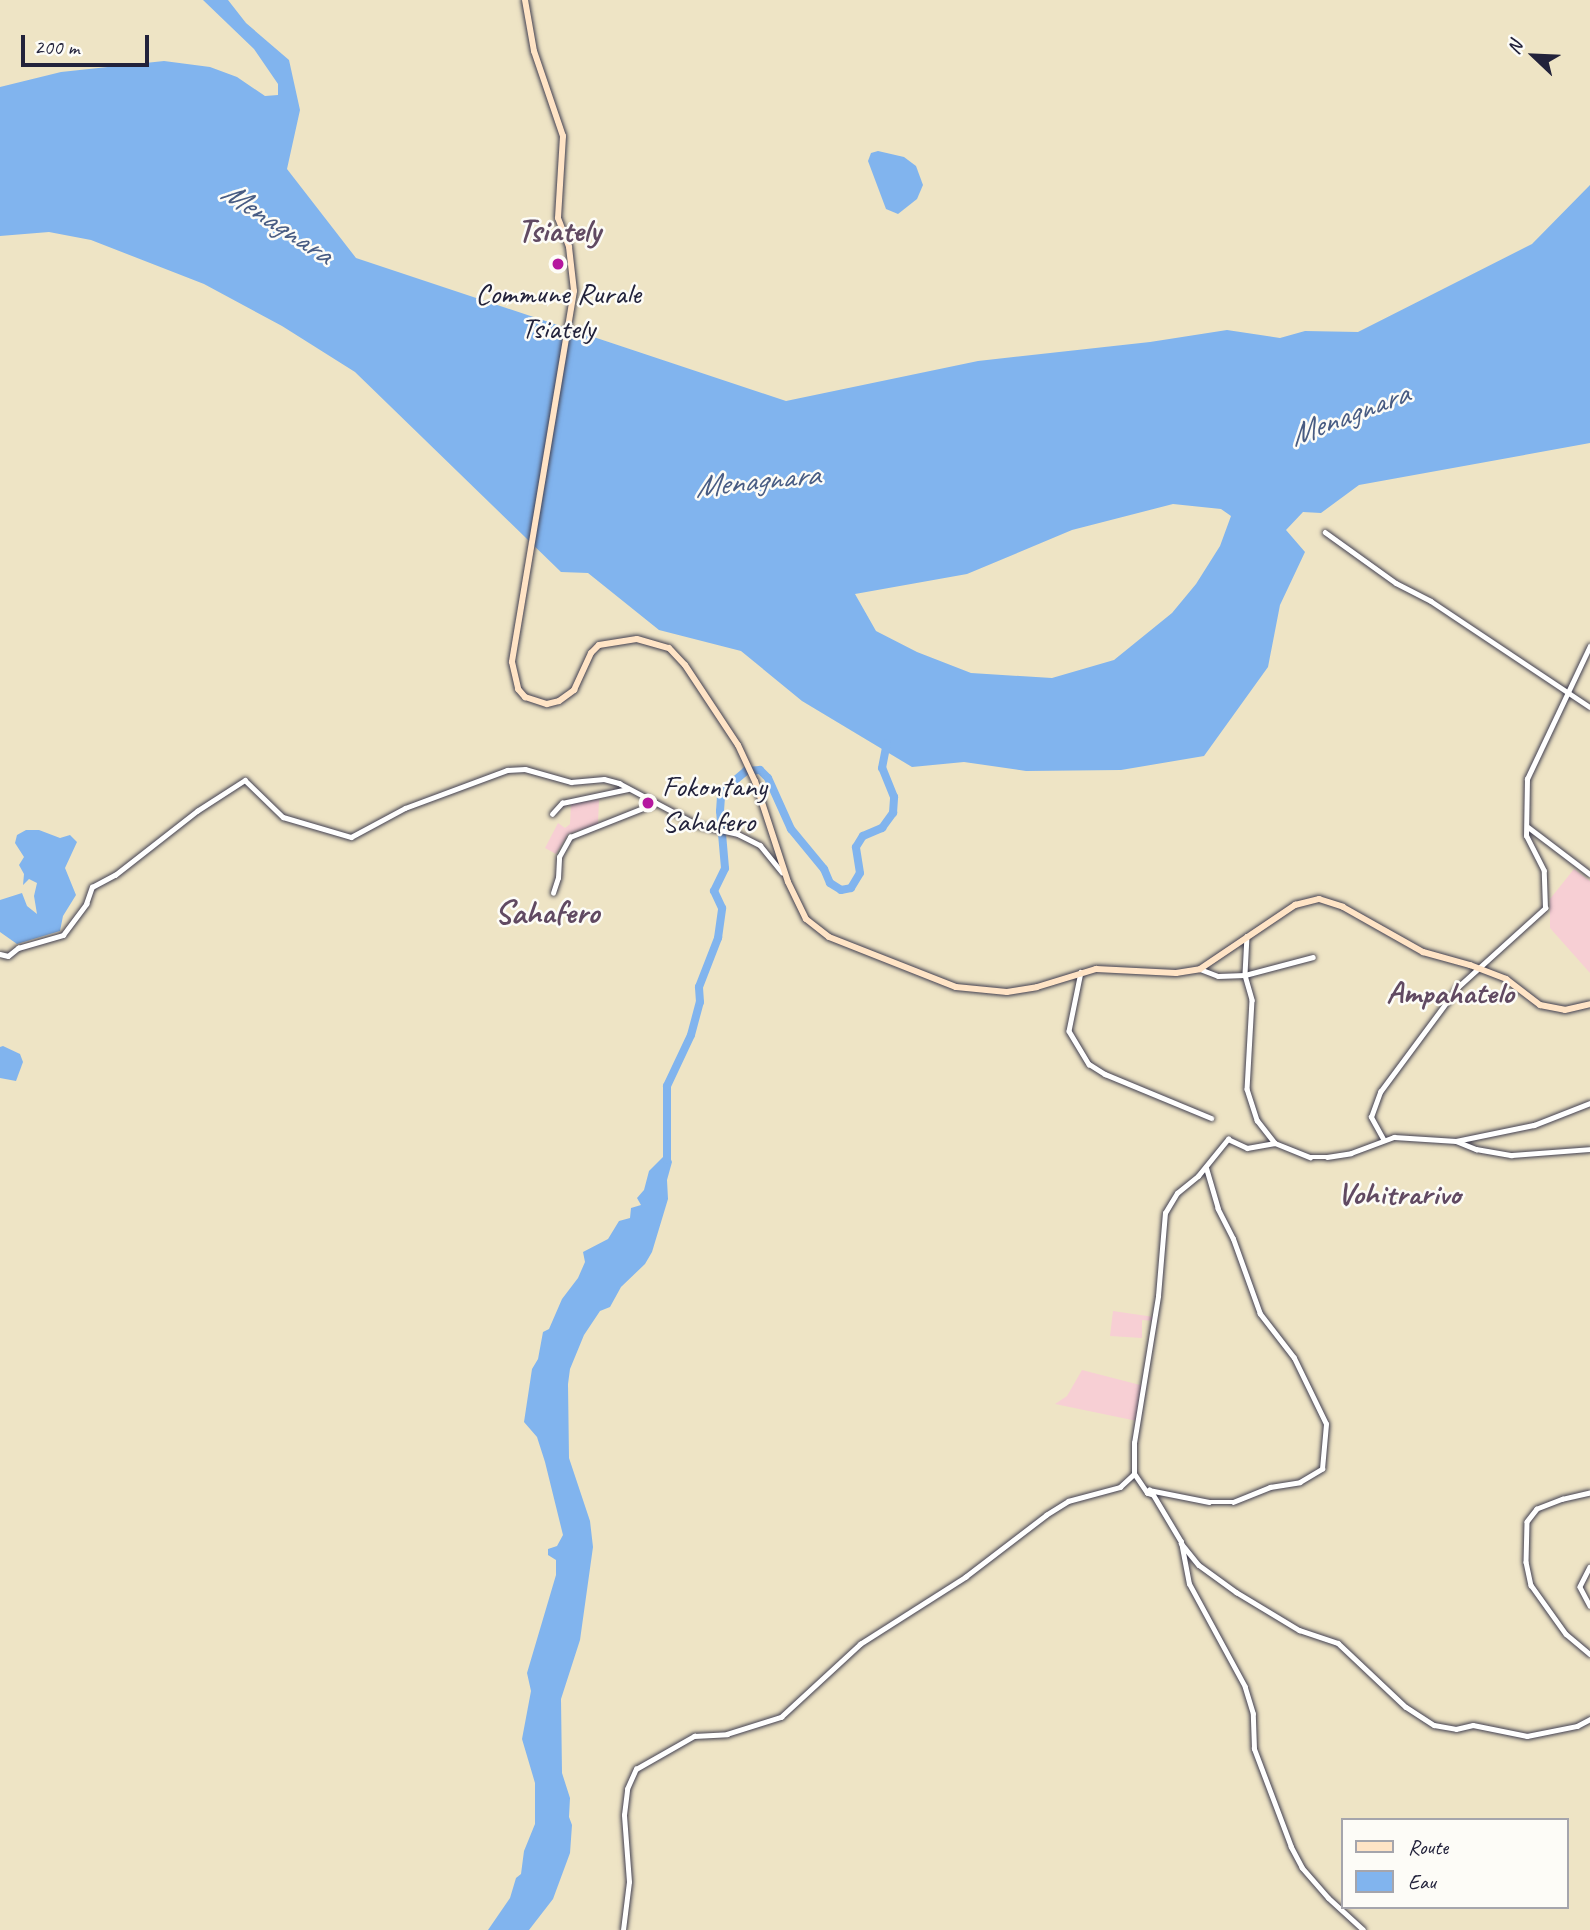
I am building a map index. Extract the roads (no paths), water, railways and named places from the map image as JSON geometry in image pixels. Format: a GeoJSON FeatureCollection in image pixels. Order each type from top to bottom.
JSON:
{"type":"FeatureCollection","features":[{"type":"Feature","properties":{"kind":"main road"},"geometry":{"type":"LineString","coordinates":[[525,0],[534,51],[563,136],[558,218],[569,247],[574,291],[512,662],[518,689],[534,702],[547,705],[559,701],[574,690],[592,653],[599,645],[636,639],[669,648],[685,665],[738,745],[755,781],[789,882],[806,919],[829,937],[956,987],[1007,992],[1037,987],[1081,972],[1111,968],[1176,973],[1200,969],[1294,905],[1319,899],[1343,907],[1423,952],[1480,968],[1514,984],[1541,1005],[1565,1010],[1590,1004]]}},
{"type":"Feature","properties":{"kind":"street"},"geometry":{"type":"LineString","coordinates":[[1325,532],[1396,583],[1431,601],[1590,707]]}},
{"type":"Feature","properties":{"kind":"street"},"geometry":{"type":"LineString","coordinates":[[1383,1139],[1371,1117],[1380,1092],[1458,987],[1545,908],[1545,871],[1528,842],[1527,779],[1566,691],[1590,646]]}},
{"type":"Feature","properties":{"kind":"street"},"geometry":{"type":"LineString","coordinates":[[0,954],[8,956],[18,948],[63,935],[86,904],[92,887],[115,875],[197,811],[245,780],[283,817],[351,837],[405,808],[507,770],[524,769],[571,782],[604,779],[630,788],[698,825],[727,832],[760,845],[770,853],[789,882]]}},
{"type":"Feature","properties":{"kind":"street"},"geometry":{"type":"LineString","coordinates":[[552,814],[562,803],[630,788]]}},
{"type":"Feature","properties":{"kind":"street"},"geometry":{"type":"LineString","coordinates":[[553,893],[558,878],[558,857],[570,837],[656,803]]}},
{"type":"Feature","properties":{"kind":"street"},"geometry":{"type":"LineString","coordinates":[[1528,827],[1590,874]]}},
{"type":"Feature","properties":{"kind":"street"},"geometry":{"type":"LineString","coordinates":[[1247,935],[1245,975],[1252,1000],[1247,1089],[1257,1120],[1275,1143],[1310,1157],[1327,1157],[1351,1153],[1383,1139],[1456,1141],[1534,1125],[1590,1103]]}},
{"type":"Feature","properties":{"kind":"street"},"geometry":{"type":"LineString","coordinates":[[1200,969],[1218,976],[1245,975],[1313,957]]}},
{"type":"Feature","properties":{"kind":"street"},"geometry":{"type":"LineString","coordinates":[[1081,972],[1082,981],[1070,1018],[1069,1031],[1089,1064],[1105,1074],[1211,1118]]}},
{"type":"Feature","properties":{"kind":"street"},"geometry":{"type":"LineString","coordinates":[[1275,1143],[1247,1148],[1228,1139],[1206,1168],[1177,1193],[1166,1213],[1157,1309],[1134,1443],[1134,1474],[1147,1493],[1153,1495],[1181,1542],[1199,1565],[1236,1592],[1299,1630],[1338,1643],[1406,1707],[1434,1725],[1456,1729],[1473,1725],[1527,1735],[1577,1726],[1590,1720]]}},
{"type":"Feature","properties":{"kind":"street"},"geometry":{"type":"LineString","coordinates":[[1456,1141],[1476,1149],[1511,1155],[1590,1149]]}},
{"type":"Feature","properties":{"kind":"street"},"geometry":{"type":"LineString","coordinates":[[1147,1493],[1149,1490],[1209,1502],[1233,1502],[1270,1488],[1300,1482],[1322,1469],[1326,1424],[1294,1358],[1260,1314],[1233,1240],[1218,1209],[1206,1168]]}},
{"type":"Feature","properties":{"kind":"street"},"geometry":{"type":"LineString","coordinates":[[623,1930],[629,1882],[624,1815],[627,1788],[636,1769],[694,1736],[727,1734],[781,1717],[860,1644],[965,1577],[1046,1515],[1068,1501],[1120,1487],[1134,1474]]}},
{"type":"Feature","properties":{"kind":"street"},"geometry":{"type":"LineString","coordinates":[[1590,1493],[1537,1509],[1527,1522],[1526,1562],[1531,1585],[1566,1634],[1590,1654]]}},
{"type":"Feature","properties":{"kind":"street"},"geometry":{"type":"LineString","coordinates":[[1181,1542],[1189,1584],[1245,1687],[1254,1714],[1254,1749],[1281,1826],[1302,1868],[1328,1898],[1363,1930]]}},
{"type":"Feature","properties":{"kind":"street"},"geometry":{"type":"LineString","coordinates":[[1590,1567],[1580,1587],[1590,1606]]}},
{"type":"Feature","properties":{"kind":"street"},"geometry":{"type":"LineString","coordinates":[[1590,1645],[1590,1654]]}},
{"type":"Feature","properties":{"kind":"water","name":"Menagnara"},"geometry":{"type":"Polygon","coordinates":[[[203,0],[228,0],[246,23],[289,60],[300,110],[287,169],[356,258],[786,401],[978,361],[1150,342],[1227,330],[1280,338],[1305,331],[1358,332],[1532,244],[1590,185],[1590,443],[1359,485],[1321,513],[1303,512],[1286,530],[1305,552],[1280,605],[1268,667],[1204,756],[1121,770],[1026,771],[964,762],[912,767],[802,701],[741,651],[659,630],[588,573],[561,572],[355,372],[282,326],[204,284],[91,240],[49,232],[0,236],[0,87],[61,72],[164,61],[210,67],[237,77],[265,96],[278,95],[278,84],[254,49],[203,0]],[[1173,504],[1072,530],[967,574],[855,594],[876,631],[917,652],[971,673],[1052,678],[1114,660],[1172,613],[1196,584],[1220,546],[1231,516],[1221,509],[1173,504]]]}},
{"type":"Feature","properties":{"kind":"water"},"geometry":{"type":"Polygon","coordinates":[[[878,151],[904,157],[916,166],[923,185],[917,199],[898,214],[886,209],[868,161],[871,153],[878,151]]]}},
{"type":"Feature","properties":{"kind":"water"},"geometry":{"type":"Polygon","coordinates":[[[26,830],[39,830],[60,838],[70,835],[77,842],[65,868],[76,895],[63,916],[60,931],[17,944],[0,932],[0,900],[22,893],[27,906],[37,914],[34,896],[37,883],[29,879],[23,885],[24,874],[19,865],[24,857],[15,843],[17,835],[26,830]]]}},
{"type":"Feature","properties":{"kind":"water"},"geometry":{"type":"Polygon","coordinates":[[[0,1047],[20,1054],[23,1062],[16,1081],[0,1078],[0,1047]]]}},
{"type":"Feature","properties":{"kind":"water"},"geometry":{"type":"Polygon","coordinates":[[[668,1152],[672,1162],[667,1180],[668,1199],[652,1252],[645,1264],[621,1287],[610,1307],[600,1311],[584,1335],[570,1369],[569,1458],[590,1521],[593,1547],[580,1640],[561,1699],[562,1773],[570,1798],[569,1817],[572,1825],[570,1853],[553,1899],[529,1930],[488,1930],[510,1898],[516,1878],[521,1874],[524,1851],[535,1824],[535,1783],[522,1739],[531,1691],[527,1673],[556,1575],[556,1560],[548,1555],[548,1549],[557,1546],[563,1535],[537,1437],[524,1422],[532,1369],[538,1359],[543,1332],[549,1329],[562,1299],[578,1278],[585,1262],[583,1252],[608,1239],[619,1221],[630,1218],[631,1208],[641,1205],[637,1198],[644,1190],[649,1171],[668,1152]]]}},
{"type":"Feature","properties":{"kind":"waterway"},"geometry":{"type":"LineString","coordinates":[[667,1160],[667,1086],[691,1035],[700,1002],[699,987],[718,938],[722,908],[714,891],[725,868],[721,798],[727,787],[746,771],[760,770],[768,778],[791,829],[824,869],[830,883],[841,890],[851,888],[860,873],[856,847],[863,836],[882,828],[893,813],[894,797],[882,768],[887,743]]}},
{"type":"Feature","properties":{"kind":"place","name":"Commune Rurale Tsiately"},"geometry":{"type":"Point","coordinates":[558,264]}},
{"type":"Feature","properties":{"kind":"place","name":"Fokontany Sahafero"},"geometry":{"type":"Point","coordinates":[648,803]}},
{"type":"Feature","properties":{"kind":"district","name":"Tsiately"},"geometry":{"type":"Point","coordinates":[559,231]}},
{"type":"Feature","properties":{"kind":"district","name":"Sahafero"},"geometry":{"type":"Point","coordinates":[547,913]}},
{"type":"Feature","properties":{"kind":"district","name":"Ampahatelo"},"geometry":{"type":"Point","coordinates":[1450,993]}},
{"type":"Feature","properties":{"kind":"district","name":"Vohitrarivo"},"geometry":{"type":"Point","coordinates":[1399,1194]}}]}
